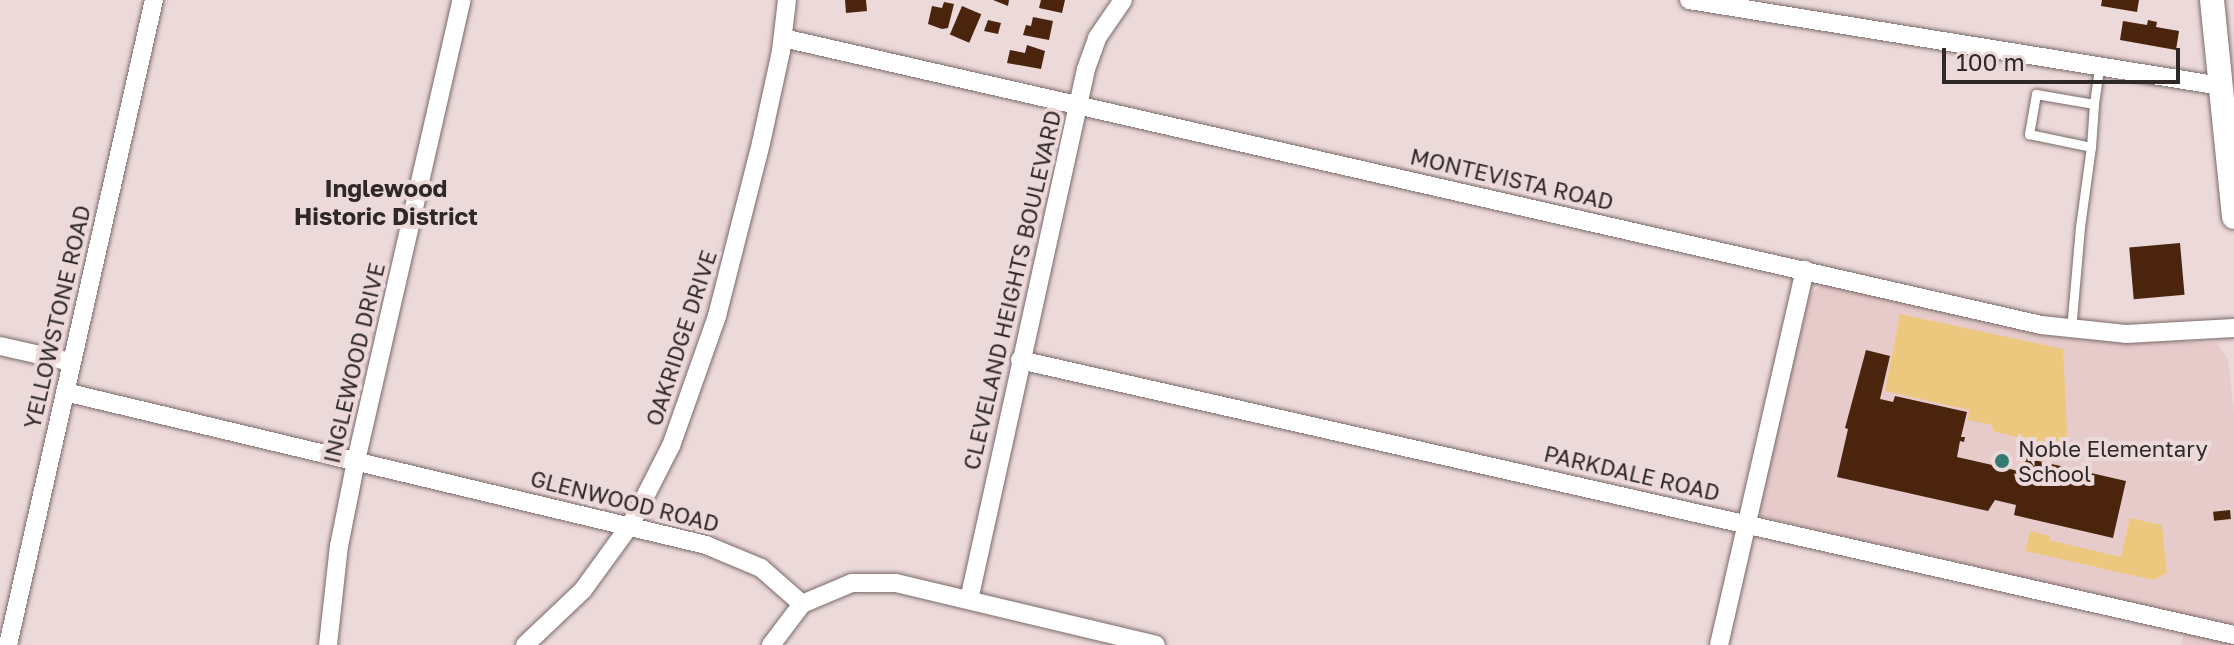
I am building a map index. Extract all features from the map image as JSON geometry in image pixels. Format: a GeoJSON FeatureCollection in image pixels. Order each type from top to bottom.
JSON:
{"type":"FeatureCollection","features":[{"type":"Feature","properties":{"kind":"main road"},"geometry":{"type":"LineString","coordinates":[[2212,0],[2234,217]]}},
{"type":"Feature","properties":{"kind":"street","name":"YELLOWSTONE ROAD"},"geometry":{"type":"LineString","coordinates":[[8,645],[154,0]]}},
{"type":"Feature","properties":{"kind":"street","name":"INGLEWOOD DRIVE"},"geometry":{"type":"LineString","coordinates":[[328,645],[339,546],[356,461],[462,0]]}},
{"type":"Feature","properties":{"kind":"street","name":"OAKRIDGE DRIVE"},"geometry":{"type":"LineString","coordinates":[[525,645],[583,590],[631,524],[671,446],[717,316],[783,38],[787,0]]}},
{"type":"Feature","properties":{"kind":"street","name":"CLEVELAND HEIGHTS BOULEVARD"},"geometry":{"type":"LineString","coordinates":[[969,600],[1077,104],[1093,48],[1123,0]]}},
{"type":"Feature","properties":{"kind":"street"},"geometry":{"type":"LineString","coordinates":[[1689,0],[2221,86]]}},
{"type":"Feature","properties":{"kind":"street","name":"MONTEVISTA ROAD"},"geometry":{"type":"LineString","coordinates":[[783,38],[2071,330],[2156,334],[2234,328]]}},
{"type":"Feature","properties":{"kind":"street"},"geometry":{"type":"LineString","coordinates":[[1719,645],[1805,270]]}},
{"type":"Feature","properties":{"kind":"street"},"geometry":{"type":"LineString","coordinates":[[0,346],[71,362]]}},
{"type":"Feature","properties":{"kind":"street","name":"PARKDALE ROAD"},"geometry":{"type":"LineString","coordinates":[[1020,360],[2234,635]]}},
{"type":"Feature","properties":{"kind":"street","name":"GLENWOOD ROAD"},"geometry":{"type":"LineString","coordinates":[[65,392],[631,524],[733,554],[761,568],[802,604]]}},
{"type":"Feature","properties":{"kind":"street"},"geometry":{"type":"LineString","coordinates":[[771,645],[802,604],[852,583],[871,581],[969,600],[1156,645]]}},
{"type":"Feature","properties":{"kind":"lane"},"geometry":{"type":"LineString","coordinates":[[2071,330],[2099,67]]}},
{"type":"Feature","properties":{"kind":"lane"},"geometry":{"type":"LineString","coordinates":[[2091,147],[2029,134],[2036,94],[2094,104]]}},
{"type":"Feature","properties":{"kind":"shaded area","name":"Noble Elementary School"},"geometry":{"type":"Polygon","coordinates":[[[1830,285],[2068,338],[2217,343],[2228,359],[2234,411],[2234,626],[1762,517],[1759,510],[1807,302],[1810,294],[1821,286],[1830,285]]]}},
{"type":"Feature","properties":{"kind":"shaded area"},"geometry":{"type":"Polygon","coordinates":[[[1900,314],[2063,349],[2068,450],[1993,431],[1992,425],[1968,420],[1969,410],[1885,391],[1900,314]]]}},
{"type":"Feature","properties":{"kind":"shaded area"},"geometry":{"type":"Polygon","coordinates":[[[2130,518],[2162,525],[2167,573],[2153,580],[2025,551],[2030,531],[2050,536],[2049,540],[2121,557],[2130,518]]]}},
{"type":"Feature","properties":{"kind":"shaded area"},"geometry":{"type":"Polygon","coordinates":[[[2184,633],[2234,644],[2234,645],[2181,645],[2184,633]]]}},
{"type":"Feature","properties":{"kind":"building"},"geometry":{"type":"Polygon","coordinates":[[[845,0],[866,0],[867,11],[846,13],[845,0]]]}},
{"type":"Feature","properties":{"kind":"building"},"geometry":{"type":"Polygon","coordinates":[[[993,0],[1009,0],[1008,6],[993,0]]]}},
{"type":"Feature","properties":{"kind":"building"},"geometry":{"type":"Polygon","coordinates":[[[1041,0],[1065,0],[1062,13],[1039,8],[1041,0]]]}},
{"type":"Feature","properties":{"kind":"building"},"geometry":{"type":"Polygon","coordinates":[[[2102,0],[2139,0],[2137,12],[2101,6],[2102,0]]]}},
{"type":"Feature","properties":{"kind":"building"},"geometry":{"type":"Polygon","coordinates":[[[944,2],[954,4],[948,28],[928,24],[932,6],[942,8],[944,2]]]}},
{"type":"Feature","properties":{"kind":"building"},"geometry":{"type":"Polygon","coordinates":[[[962,6],[981,14],[969,43],[950,35],[962,6]]]}},
{"type":"Feature","properties":{"kind":"building"},"geometry":{"type":"Polygon","coordinates":[[[1033,17],[1053,21],[1049,40],[1023,35],[1026,25],[1031,26],[1033,17]]]}},
{"type":"Feature","properties":{"kind":"building"},"geometry":{"type":"Polygon","coordinates":[[[988,20],[1001,23],[998,34],[984,31],[988,20]]]}},
{"type":"Feature","properties":{"kind":"building"},"geometry":{"type":"Polygon","coordinates":[[[2148,20],[2157,22],[2156,27],[2179,31],[2176,50],[2120,40],[2123,21],[2147,25],[2148,20]]]}},
{"type":"Feature","properties":{"kind":"building"},"geometry":{"type":"Polygon","coordinates":[[[1027,45],[1045,51],[1041,69],[1007,63],[1010,50],[1025,53],[1027,45]]]}},
{"type":"Feature","properties":{"kind":"building"},"geometry":{"type":"Polygon","coordinates":[[[2180,243],[2185,295],[2134,299],[2129,247],[2180,243]]]}},
{"type":"Feature","properties":{"kind":"building"},"geometry":{"type":"Polygon","coordinates":[[[1866,350],[1890,356],[1880,399],[1893,402],[1895,396],[1967,412],[1961,437],[1965,437],[1964,442],[1960,441],[1957,457],[2023,472],[2026,458],[2126,481],[2113,538],[2014,515],[2016,505],[1995,500],[1988,511],[1837,477],[1848,429],[1845,428],[1866,350]]]}},
{"type":"Feature","properties":{"kind":"building"},"geometry":{"type":"Polygon","coordinates":[[[2230,510],[2231,519],[2214,521],[2213,512],[2230,510]]]}},
{"type":"Feature","properties":{"kind":"place","name":"Noble Elementary School"},"geometry":{"type":"Point","coordinates":[2002,461]}},
{"type":"Feature","properties":{"kind":"district","name":"Inglewood Historic District"},"geometry":{"type":"Point","coordinates":[386,202]}}]}
